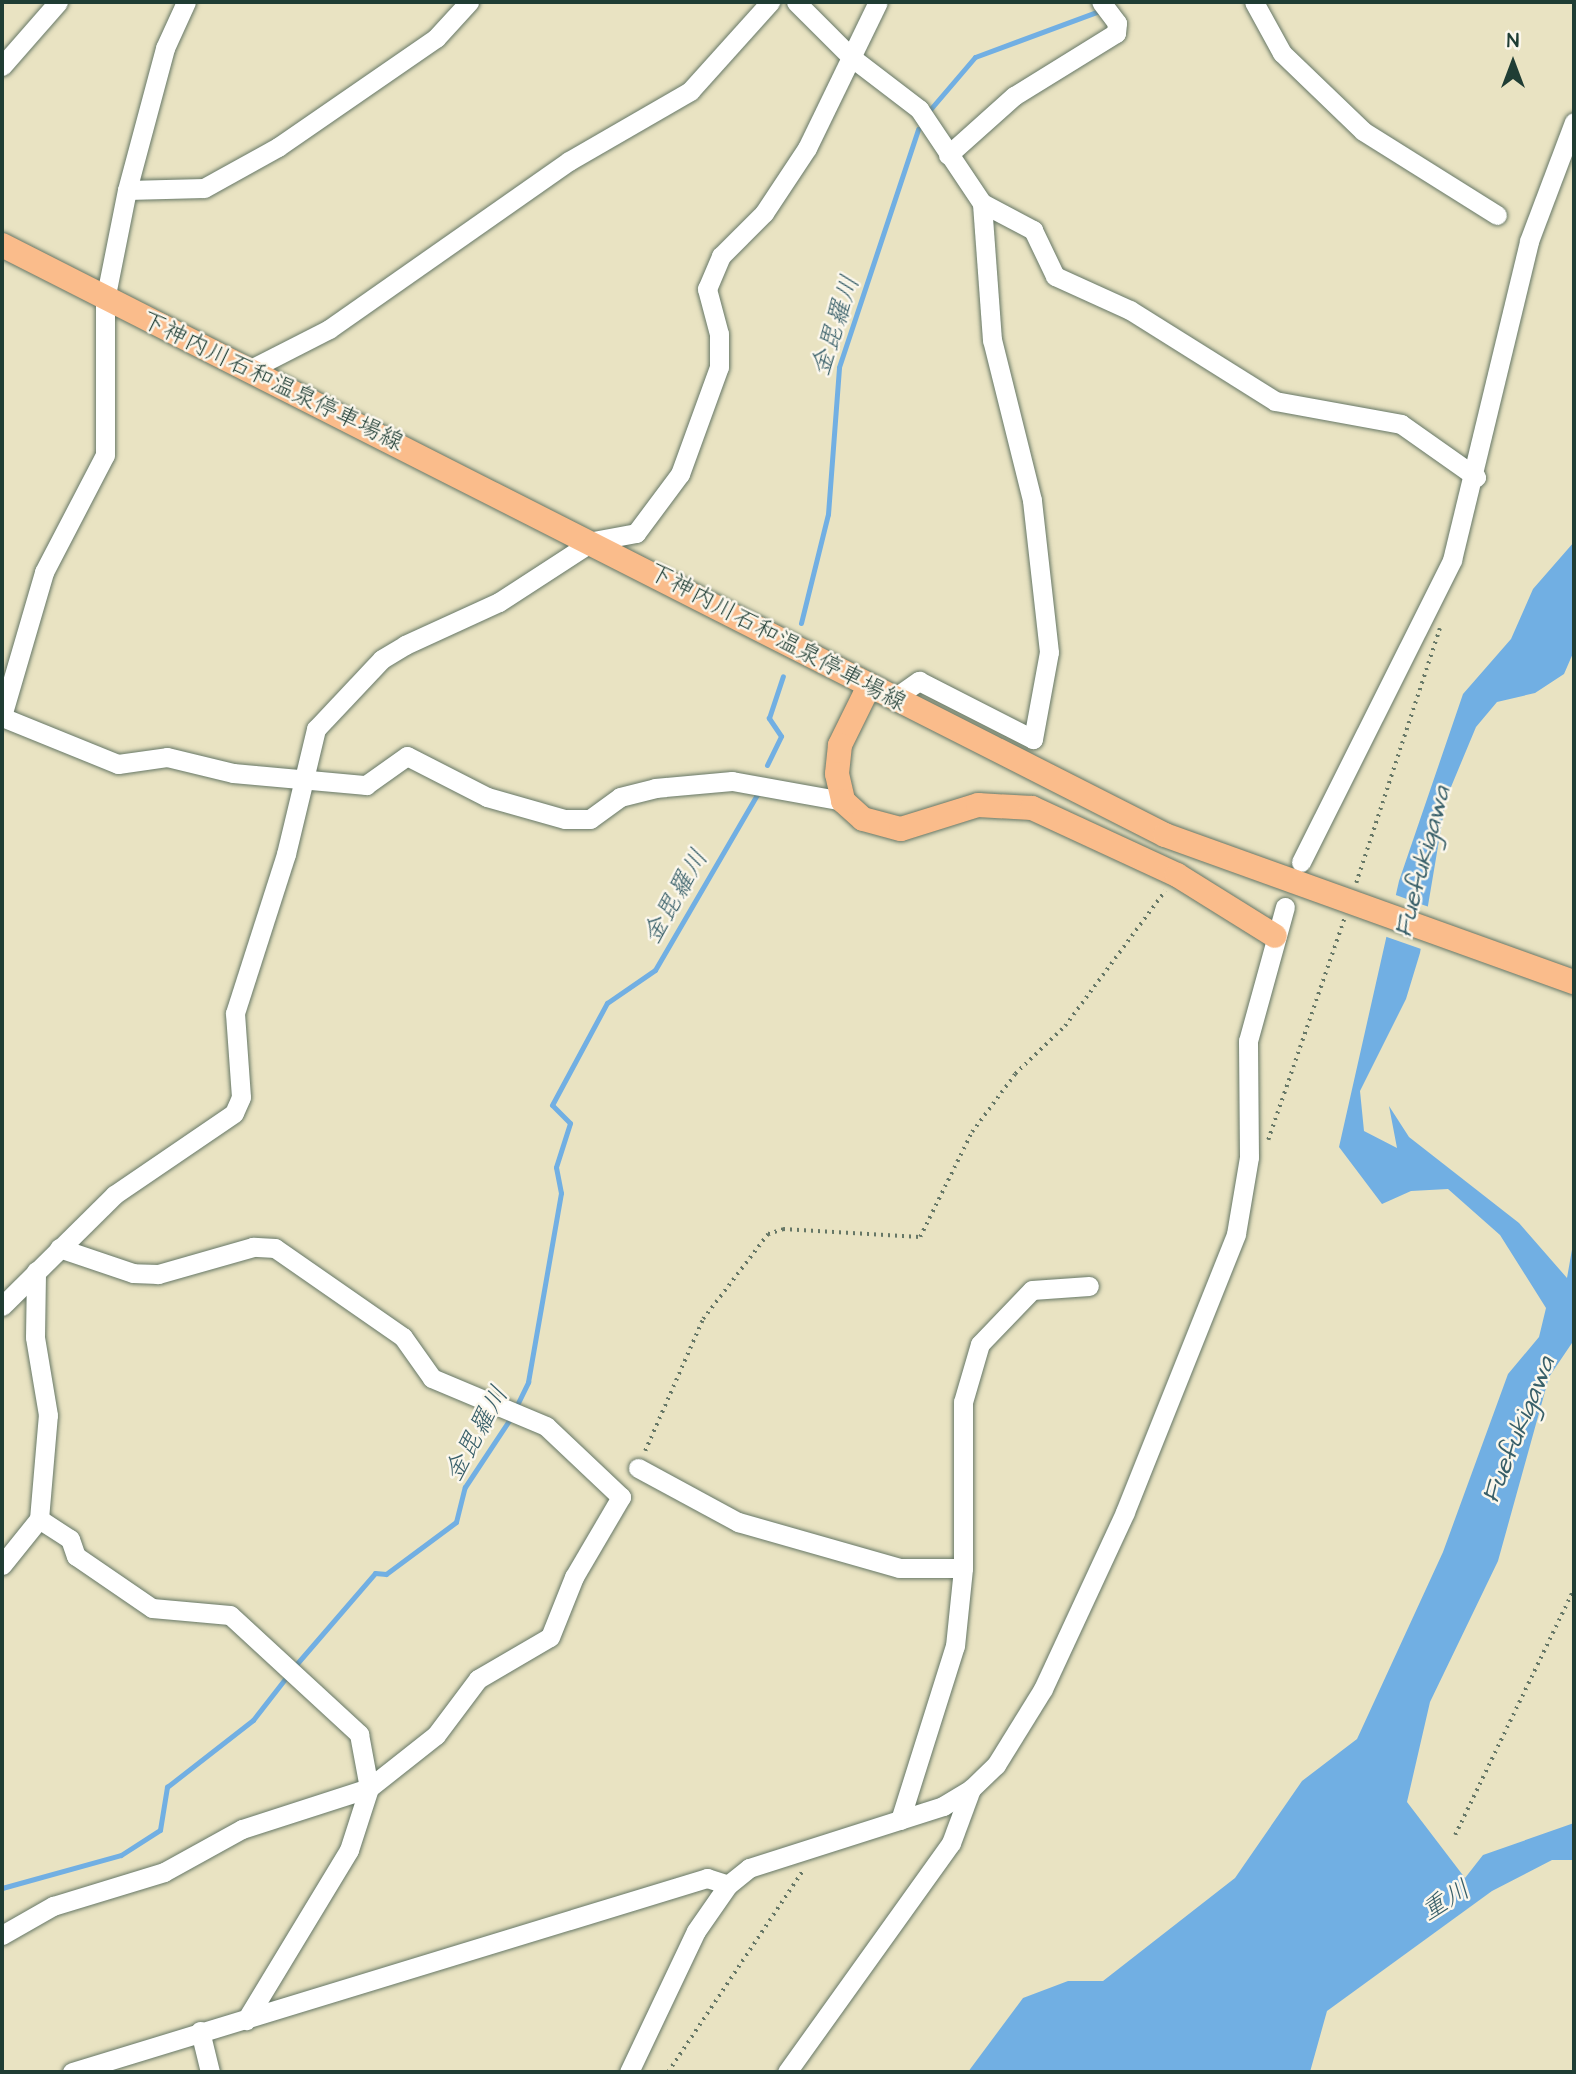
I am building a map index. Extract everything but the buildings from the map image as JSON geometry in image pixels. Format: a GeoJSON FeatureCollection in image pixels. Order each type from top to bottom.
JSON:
{"type":"FeatureCollection","features":[{"type":"Feature","properties":{"kind":"main road","name":"下神内川石和温泉停車場線"},"geometry":{"type":"LineString","coordinates":[[2,245],[104,300],[251,369],[593,541],[893,699],[1165,835],[1574,982]]}},
{"type":"Feature","properties":{"kind":"main road"},"geometry":{"type":"LineString","coordinates":[[869,686],[839,745],[843,802],[863,818],[901,829],[978,805],[1032,808],[1177,875],[1275,936]]}},
{"type":"Feature","properties":{"kind":"street"},"geometry":{"type":"LineString","coordinates":[[2,66],[58,2]]}},
{"type":"Feature","properties":{"kind":"street"},"geometry":{"type":"LineString","coordinates":[[186,2],[165,48],[127,190],[104,300],[105,455],[44,572],[2,717],[118,764],[167,757],[233,773],[308,777],[366,785],[407,756],[487,797],[565,819],[590,818],[620,797],[655,788],[732,781],[843,802]]}},
{"type":"Feature","properties":{"kind":"street"},"geometry":{"type":"LineString","coordinates":[[127,190],[215,182],[436,38],[469,2]]}},
{"type":"Feature","properties":{"kind":"street"},"geometry":{"type":"LineString","coordinates":[[251,369],[329,329],[569,161],[690,91],[770,2]]}},
{"type":"Feature","properties":{"kind":"street"},"geometry":{"type":"LineString","coordinates":[[796,2],[851,57],[919,109],[982,203],[1033,230],[1055,276],[1130,310],[1275,401],[1401,424],[1476,477]]}},
{"type":"Feature","properties":{"kind":"street"},"geometry":{"type":"LineString","coordinates":[[2,1306],[114,1195],[234,1113],[242,1097],[235,1013],[308,777],[316,729],[382,659],[499,602],[593,541],[636,533],[680,474],[719,367],[719,334],[707,289],[721,256],[764,213],[807,148],[878,2]]}},
{"type":"Feature","properties":{"kind":"street"},"geometry":{"type":"LineString","coordinates":[[1254,2],[1282,53],[1363,131],[1497,215]]}},
{"type":"Feature","properties":{"kind":"street"},"geometry":{"type":"LineString","coordinates":[[948,155],[1014,96],[1116,33],[1105,7]]}},
{"type":"Feature","properties":{"kind":"street"},"geometry":{"type":"LineString","coordinates":[[1301,862],[1452,560],[1476,477],[1530,241],[1574,122]]}},
{"type":"Feature","properties":{"kind":"street"},"geometry":{"type":"LineString","coordinates":[[893,699],[919,681],[1033,740],[1049,652],[1032,500],[992,340],[982,203]]}},
{"type":"Feature","properties":{"kind":"street"},"geometry":{"type":"LineString","coordinates":[[629,2072],[696,1931],[728,1885],[750,1868],[900,1820],[971,1789],[996,1765],[1043,1689],[1125,1512],[1224,1267],[1247,1178],[1248,1041],[1285,907]]}},
{"type":"Feature","properties":{"kind":"street"},"geometry":{"type":"LineString","coordinates":[[2,1934],[53,1906],[164,1872],[242,1829],[369,1788],[436,1735],[478,1679],[551,1637],[574,1577],[621,1497],[546,1426],[432,1378],[403,1337],[275,1248],[158,1274],[133,1273],[59,1248]]}},
{"type":"Feature","properties":{"kind":"street"},"geometry":{"type":"LineString","coordinates":[[2,1565],[39,1519],[48,1415],[35,1337],[36,1271]]}},
{"type":"Feature","properties":{"kind":"street"},"geometry":{"type":"LineString","coordinates":[[900,1820],[956,1646],[963,1568],[963,1402],[980,1344],[1032,1290],[1088,1286]]}},
{"type":"Feature","properties":{"kind":"street"},"geometry":{"type":"LineString","coordinates":[[638,1468],[738,1522],[899,1568],[963,1568]]}},
{"type":"Feature","properties":{"kind":"street"},"geometry":{"type":"LineString","coordinates":[[39,1519],[70,1539],[76,1556],[152,1608],[230,1615],[359,1734],[369,1788],[349,1850],[246,2020]]}},
{"type":"Feature","properties":{"kind":"street"},"geometry":{"type":"LineString","coordinates":[[787,2072],[951,1843],[971,1789]]}},
{"type":"Feature","properties":{"kind":"street"},"geometry":{"type":"LineString","coordinates":[[72,2072],[707,1878],[728,1885]]}},
{"type":"Feature","properties":{"kind":"street"},"geometry":{"type":"LineString","coordinates":[[200,2031],[209,2072]]}},
{"type":"Feature","properties":{"kind":"path"},"geometry":{"type":"LineString","coordinates":[[1265,1149],[1352,903],[1444,612]]}},
{"type":"Feature","properties":{"kind":"path"},"geometry":{"type":"LineString","coordinates":[[638,1468],[703,1319],[768,1234],[783,1229],[920,1237],[972,1132],[1015,1074],[1065,1026],[1177,875]]}},
{"type":"Feature","properties":{"kind":"path"},"geometry":{"type":"LineString","coordinates":[[1455,1835],[1574,1589]]}},
{"type":"Feature","properties":{"kind":"path"},"geometry":{"type":"LineString","coordinates":[[668,2072],[811,1856]]}},
{"type":"Feature","properties":{"kind":"water"},"geometry":{"type":"Polygon","coordinates":[[[1574,542],[1574,651],[1564,674],[1535,693],[1497,702],[1476,727],[1446,799],[1420,953],[1406,999],[1360,1091],[1364,1131],[1397,1148],[1389,1106],[1409,1137],[1519,1223],[1567,1278],[1574,1238],[1574,1340],[1549,1377],[1498,1561],[1430,1702],[1407,1802],[1465,1878],[1483,1855],[1574,1823],[1574,1860],[1552,1860],[1492,1891],[1327,2011],[1310,2072],[968,2072],[1023,1998],[1068,1981],[1103,1981],[1235,1878],[1302,1781],[1357,1739],[1443,1552],[1508,1374],[1539,1337],[1546,1308],[1500,1235],[1448,1189],[1411,1191],[1382,1204],[1339,1147],[1399,881],[1463,694],[1511,639],[1533,589],[1574,542]]]}},
{"type":"Feature","properties":{"kind":"pier"},"geometry":{"type":"Polygon","coordinates":[[[1393,894],[1429,907],[1424,950],[1384,936],[1393,894]]]}},
{"type":"Feature","properties":{"kind":"waterway","name":"金毘羅川"},"geometry":{"type":"LineString","coordinates":[[928,112],[975,57],[1102,10]]}},
{"type":"Feature","properties":{"kind":"waterway","name":"金毘羅川"},"geometry":{"type":"LineString","coordinates":[[801,623],[828,514],[839,367],[918,129]]}},
{"type":"Feature","properties":{"kind":"waterway","name":"金毘羅川"},"geometry":{"type":"LineString","coordinates":[[767,765],[781,736],[769,718],[783,676]]}},
{"type":"Feature","properties":{"kind":"waterway","name":"金毘羅川"},"geometry":{"type":"LineString","coordinates":[[516,1407],[528,1382],[561,1193],[556,1167],[570,1123],[552,1105],[607,1003],[655,970],[759,791]]}},
{"type":"Feature","properties":{"kind":"waterway","name":"金毘羅川"},"geometry":{"type":"LineString","coordinates":[[294,1667],[375,1573],[386,1574],[456,1522],[465,1487],[512,1416]]}},
{"type":"Feature","properties":{"kind":"waterway","name":"金毘羅川"},"geometry":{"type":"LineString","coordinates":[[2,1888],[121,1855],[160,1830],[167,1787],[253,1720],[288,1675]]}},
{"type":"Feature","properties":{"kind":"water label","name":"Fuefukigawa"},"geometry":{"type":"Point","coordinates":[1423,862]}},
{"type":"Feature","properties":{"kind":"water label","name":"Fuefukigawa"},"geometry":{"type":"Point","coordinates":[1519,1430]}},
{"type":"Feature","properties":{"kind":"water label","name":"重川"},"geometry":{"type":"Point","coordinates":[1446,1901]}}]}
